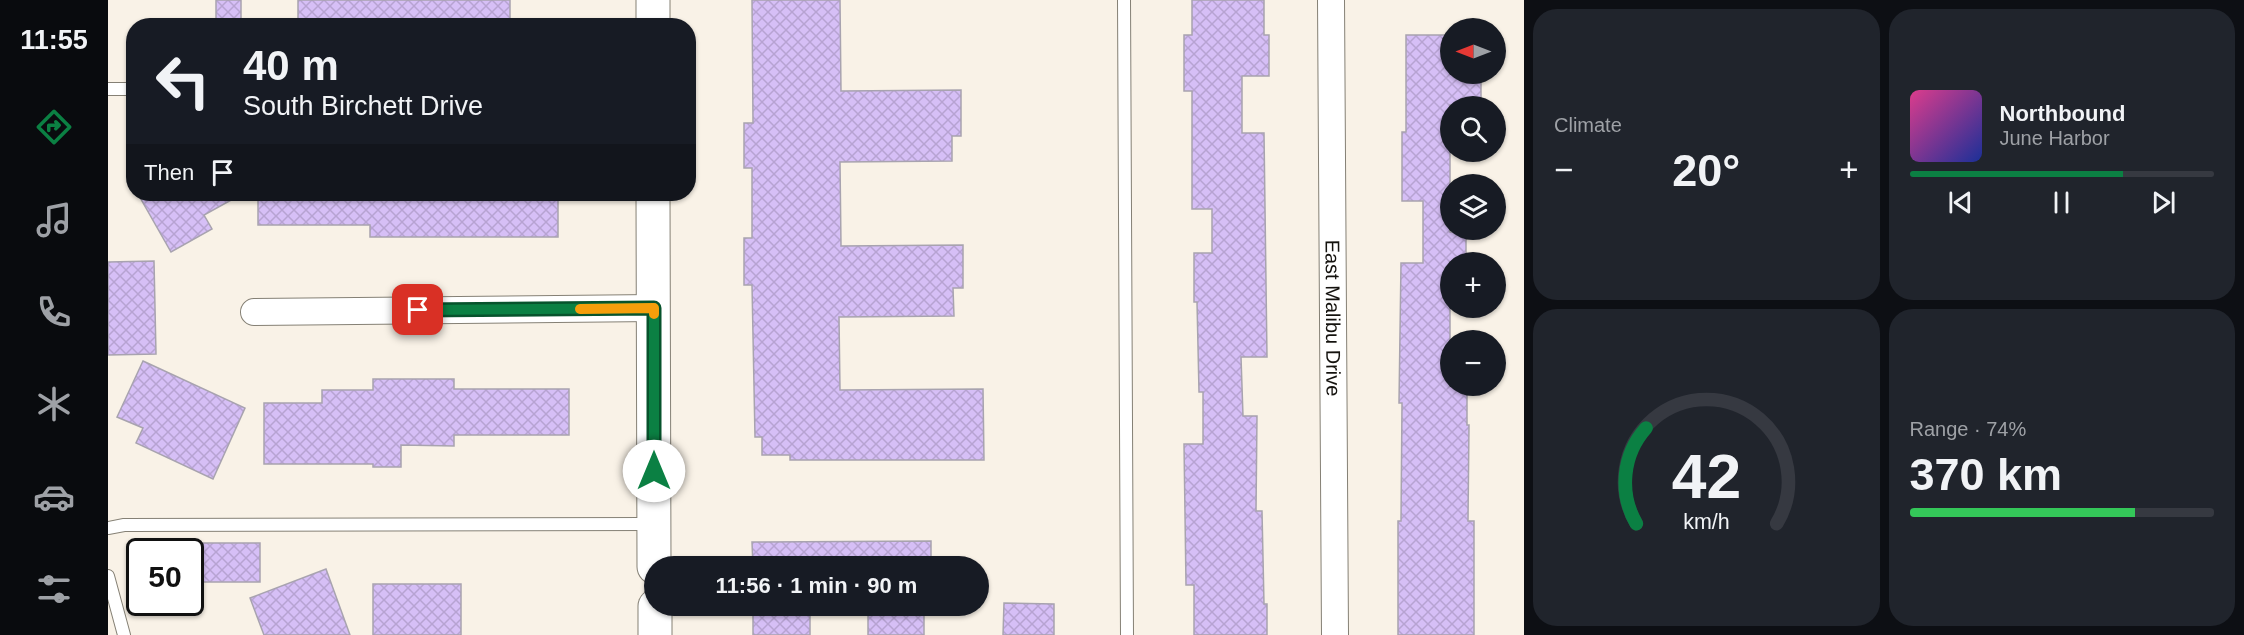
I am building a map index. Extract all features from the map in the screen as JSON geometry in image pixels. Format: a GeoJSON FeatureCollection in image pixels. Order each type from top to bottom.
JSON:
{"type":"FeatureCollection","features":[{"type":"Feature","properties":{"kind":"main road"},"geometry":{"type":"LineString","coordinates":[[653,0],[653,18]]}},
{"type":"Feature","properties":{"kind":"main road"},"geometry":{"type":"LineString","coordinates":[[653,201],[654,556]]}},
{"type":"Feature","properties":{"kind":"main road"},"geometry":{"type":"LineString","coordinates":[[655,616],[655,635]]}},
{"type":"Feature","properties":{"kind":"street","name":"East Malibu Drive"},"geometry":{"type":"LineString","coordinates":[[1331,0],[1335,635]]}},
{"type":"Feature","properties":{"kind":"street"},"geometry":{"type":"LineString","coordinates":[[254,312],[654,308]]}},
{"type":"Feature","properties":{"kind":"lane"},"geometry":{"type":"LineString","coordinates":[[1124,0],[1127,635]]}},
{"type":"Feature","properties":{"kind":"lane"},"geometry":{"type":"LineString","coordinates":[[108,89],[126,89]]}},
{"type":"Feature","properties":{"kind":"lane"},"geometry":{"type":"LineString","coordinates":[[108,528],[124,525],[654,524]]}},
{"type":"Feature","properties":{"kind":"lane"},"geometry":{"type":"LineString","coordinates":[[108,576],[124,635]]}},
{"type":"Feature","properties":{"kind":"building"},"geometry":{"type":"Polygon","coordinates":[[[216,0],[241,0],[241,18],[216,18],[216,0]]]}},
{"type":"Feature","properties":{"kind":"building"},"geometry":{"type":"Polygon","coordinates":[[[298,0],[510,0],[510,18],[298,18],[298,0]]]}},
{"type":"Feature","properties":{"kind":"building"},"geometry":{"type":"Polygon","coordinates":[[[752,0],[840,0],[841,91],[961,90],[961,136],[952,136],[952,161],[840,162],[841,246],[963,245],[963,288],[953,288],[954,316],[839,317],[840,390],[983,389],[984,460],[790,460],[790,455],[762,455],[762,437],[755,437],[752,285],[744,285],[744,238],[752,238],[752,168],[744,168],[744,123],[753,123],[752,0]]]}},
{"type":"Feature","properties":{"kind":"building"},"geometry":{"type":"Polygon","coordinates":[[[1192,0],[1264,0],[1264,35],[1269,35],[1269,76],[1242,76],[1242,133],[1264,133],[1267,357],[1241,357],[1243,416],[1257,416],[1256,511],[1262,511],[1267,635],[1194,635],[1194,585],[1186,585],[1184,444],[1203,444],[1203,392],[1199,392],[1194,253],[1212,253],[1212,209],[1192,209],[1192,91],[1184,91],[1184,35],[1192,35],[1192,0]]]}},
{"type":"Feature","properties":{"kind":"building"},"geometry":{"type":"Polygon","coordinates":[[[1406,35],[1440,35],[1440,84],[1481,84],[1481,96],[1440,96],[1440,162],[1450,162],[1450,174],[1440,174],[1440,240],[1466,240],[1466,252],[1440,252],[1440,318],[1450,318],[1450,330],[1440,330],[1440,396],[1467,396],[1468,521],[1474,521],[1474,635],[1398,635],[1398,521],[1401,521],[1402,403],[1399,403],[1401,263],[1423,263],[1423,201],[1402,201],[1402,132],[1406,132],[1406,35]]]}},
{"type":"Feature","properties":{"kind":"building"},"geometry":{"type":"Polygon","coordinates":[[[142,201],[229,201],[204,215],[212,229],[171,252],[142,201]]]}},
{"type":"Feature","properties":{"kind":"building"},"geometry":{"type":"Polygon","coordinates":[[[258,201],[558,201],[558,237],[370,237],[370,225],[258,225],[258,201]]]}},
{"type":"Feature","properties":{"kind":"building"},"geometry":{"type":"Polygon","coordinates":[[[154,261],[156,354],[108,355],[108,262],[154,261]]]}},
{"type":"Feature","properties":{"kind":"building"},"geometry":{"type":"Polygon","coordinates":[[[143,361],[245,408],[213,479],[136,443],[143,428],[117,417],[143,361]]]}},
{"type":"Feature","properties":{"kind":"building"},"geometry":{"type":"Polygon","coordinates":[[[373,379],[454,379],[454,389],[569,389],[569,435],[454,435],[454,446],[401,445],[401,467],[373,467],[373,464],[264,464],[264,403],[322,403],[322,390],[373,390],[373,379]]]}},
{"type":"Feature","properties":{"kind":"building"},"geometry":{"type":"Polygon","coordinates":[[[931,541],[931,556],[753,556],[752,542],[931,541]]]}},
{"type":"Feature","properties":{"kind":"building"},"geometry":{"type":"Polygon","coordinates":[[[204,543],[260,543],[260,582],[204,582],[204,543]]]}},
{"type":"Feature","properties":{"kind":"building"},"geometry":{"type":"Polygon","coordinates":[[[326,569],[350,635],[264,635],[250,598],[326,569]]]}},
{"type":"Feature","properties":{"kind":"building"},"geometry":{"type":"Polygon","coordinates":[[[373,584],[461,584],[461,635],[373,635],[373,584]]]}},
{"type":"Feature","properties":{"kind":"building"},"geometry":{"type":"Polygon","coordinates":[[[1004,603],[1054,604],[1054,635],[1003,635],[1004,603]]]}},
{"type":"Feature","properties":{"kind":"building"},"geometry":{"type":"Polygon","coordinates":[[[753,616],[810,616],[810,635],[753,635],[753,616]]]}},
{"type":"Feature","properties":{"kind":"building"},"geometry":{"type":"Polygon","coordinates":[[[868,616],[924,616],[924,635],[868,635],[868,616]]]}},
{"type":"Feature","properties":{"kind":"slow traffic"},"geometry":{"type":"LineString","coordinates":[[580,309],[654,308],[654,314]]}},
{"type":"Feature","properties":{"kind":"route"},"geometry":{"type":"LineString","coordinates":[[418,310],[654,308],[654,471]]}}]}
